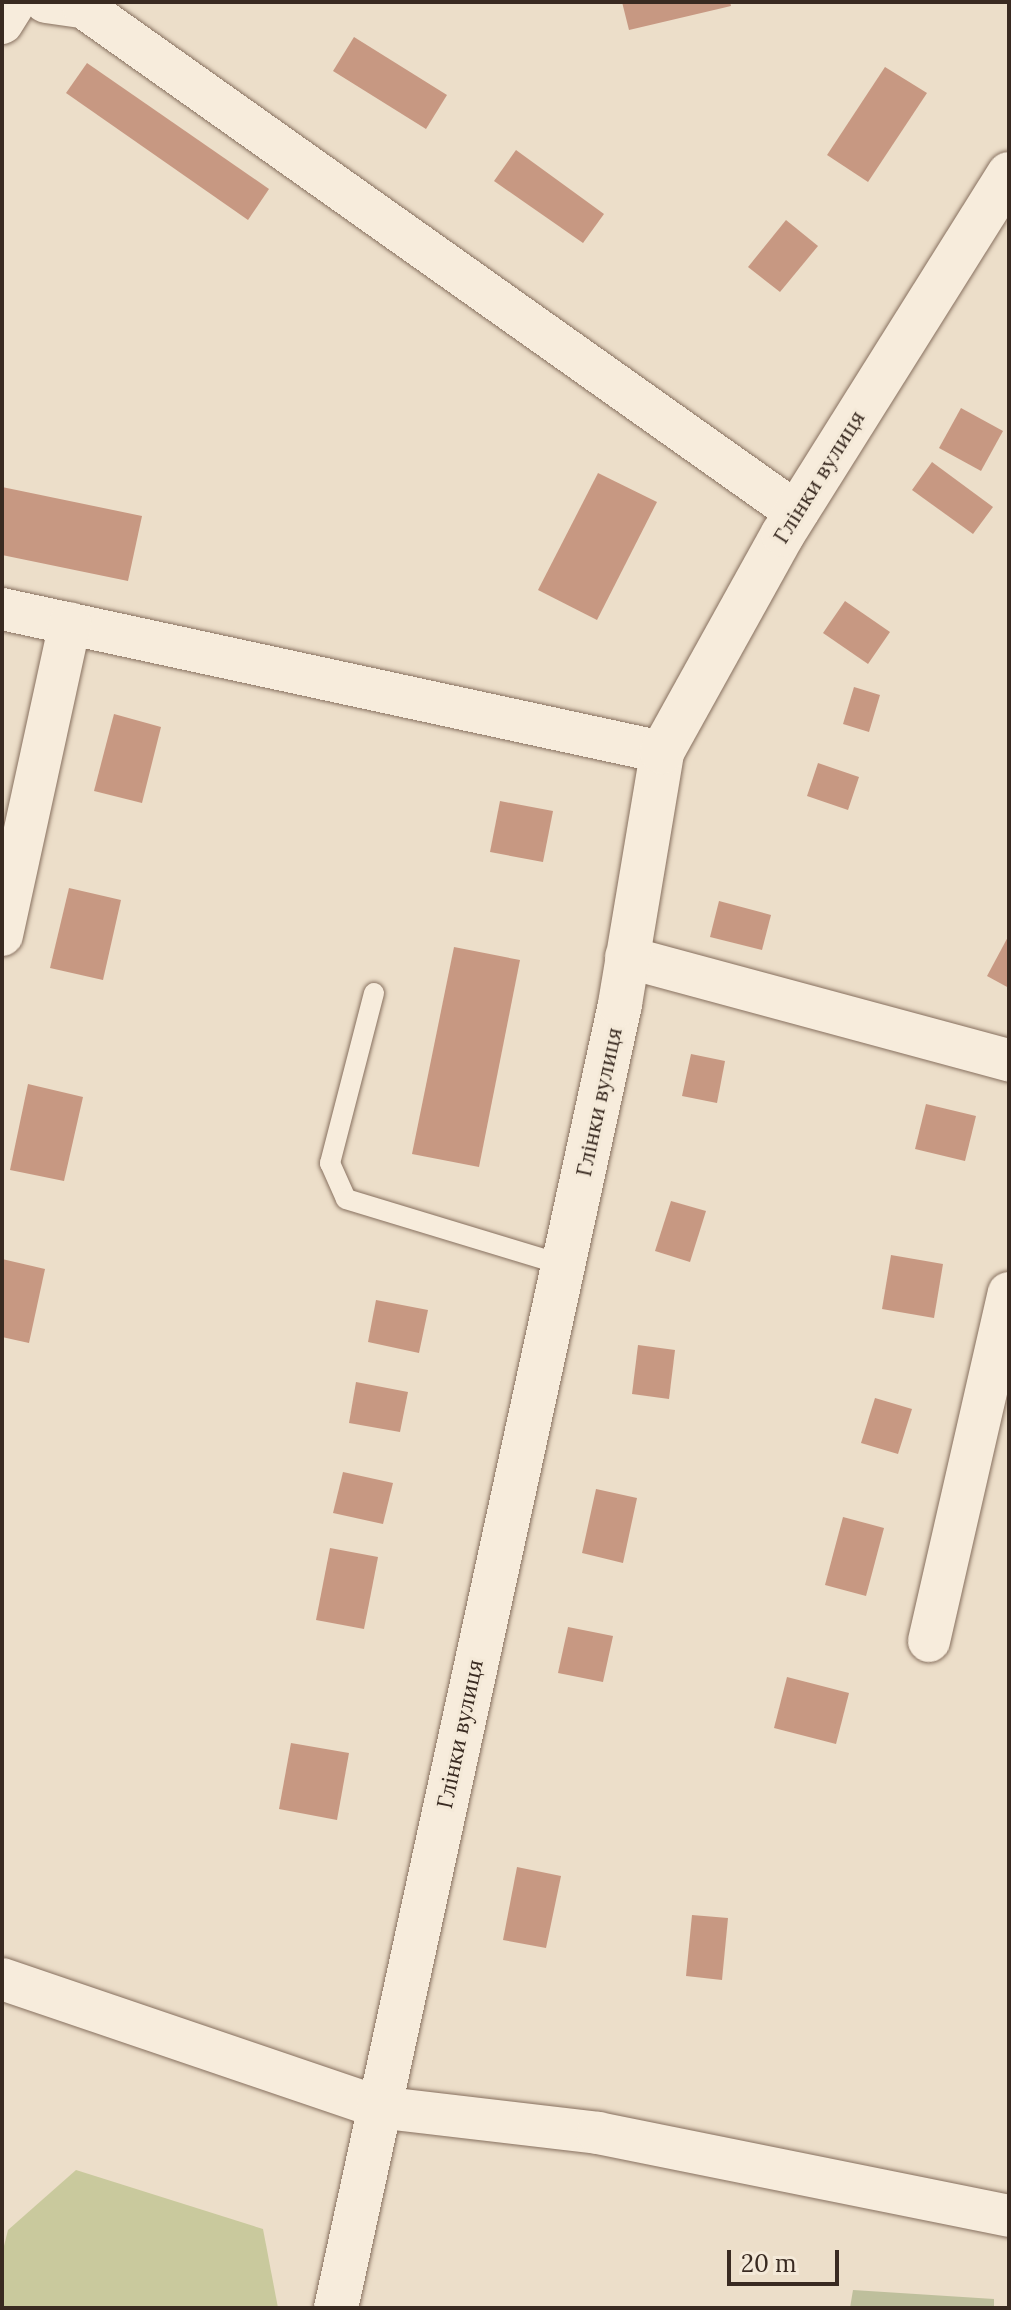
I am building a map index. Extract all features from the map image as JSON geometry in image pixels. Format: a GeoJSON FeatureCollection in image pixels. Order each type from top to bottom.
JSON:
{"type":"FeatureCollection","features":[{"type":"Feature","properties":{"kind":"street"},"geometry":{"type":"LineString","coordinates":[[2,23],[15,2]]}},
{"type":"Feature","properties":{"kind":"street"},"geometry":{"type":"LineString","coordinates":[[46,2],[83,7],[797,513]]}},
{"type":"Feature","properties":{"kind":"street","name":"Глінки вулиця"},"geometry":{"type":"LineString","coordinates":[[336,2308],[620,1004],[662,752],[797,513],[1009,174]]}},
{"type":"Feature","properties":{"kind":"street"},"geometry":{"type":"LineString","coordinates":[[2,609],[662,752]]}},
{"type":"Feature","properties":{"kind":"street"},"geometry":{"type":"LineString","coordinates":[[2,935],[70,623]]}},
{"type":"Feature","properties":{"kind":"street"},"geometry":{"type":"LineString","coordinates":[[626,957],[1009,1060]]}},
{"type":"Feature","properties":{"kind":"street"},"geometry":{"type":"LineString","coordinates":[[929,1641],[1009,1293]]}},
{"type":"Feature","properties":{"kind":"street"},"geometry":{"type":"LineString","coordinates":[[2,1979],[378,2107],[598,2133],[1009,2216]]}},
{"type":"Feature","properties":{"kind":"lane"},"geometry":{"type":"LineString","coordinates":[[374,993],[330,1163],[346,1199],[563,1265]]}},
{"type":"Feature","properties":{"kind":"green space"},"geometry":{"type":"Polygon","coordinates":[[[76,2170],[263,2229],[278,2308],[2,2308],[2,2254],[8,2230],[76,2170]]]}},
{"type":"Feature","properties":{"kind":"green space"},"geometry":{"type":"Polygon","coordinates":[[[853,2290],[994,2299],[994,2308],[850,2308],[853,2290]]]}},
{"type":"Feature","properties":{"kind":"building"},"geometry":{"type":"Polygon","coordinates":[[[622,2],[730,2],[731,6],[629,30],[622,2]]]}},
{"type":"Feature","properties":{"kind":"building"},"geometry":{"type":"Polygon","coordinates":[[[354,37],[447,95],[426,129],[333,71],[354,37]]]}},
{"type":"Feature","properties":{"kind":"building"},"geometry":{"type":"Polygon","coordinates":[[[87,63],[269,189],[248,220],[66,93],[87,63]]]}},
{"type":"Feature","properties":{"kind":"building"},"geometry":{"type":"Polygon","coordinates":[[[885,67],[927,93],[868,182],[827,155],[885,67]]]}},
{"type":"Feature","properties":{"kind":"building"},"geometry":{"type":"Polygon","coordinates":[[[516,150],[604,214],[583,243],[494,181],[516,150]]]}},
{"type":"Feature","properties":{"kind":"building"},"geometry":{"type":"Polygon","coordinates":[[[786,220],[818,246],[780,292],[748,267],[786,220]]]}},
{"type":"Feature","properties":{"kind":"building"},"geometry":{"type":"Polygon","coordinates":[[[961,408],[1003,431],[981,471],[939,448],[961,408]]]}},
{"type":"Feature","properties":{"kind":"building"},"geometry":{"type":"Polygon","coordinates":[[[932,462],[993,507],[973,534],[912,490],[932,462]]]}},
{"type":"Feature","properties":{"kind":"building"},"geometry":{"type":"Polygon","coordinates":[[[598,473],[657,502],[597,620],[538,590],[598,473]]]}},
{"type":"Feature","properties":{"kind":"building"},"geometry":{"type":"Polygon","coordinates":[[[2,487],[142,516],[128,581],[2,555],[2,487]]]}},
{"type":"Feature","properties":{"kind":"building"},"geometry":{"type":"Polygon","coordinates":[[[845,601],[890,632],[868,664],[823,633],[845,601]]]}},
{"type":"Feature","properties":{"kind":"building"},"geometry":{"type":"Polygon","coordinates":[[[854,687],[880,695],[869,732],[843,724],[854,687]]]}},
{"type":"Feature","properties":{"kind":"building"},"geometry":{"type":"Polygon","coordinates":[[[114,714],[161,727],[142,803],[94,791],[114,714]]]}},
{"type":"Feature","properties":{"kind":"building"},"geometry":{"type":"Polygon","coordinates":[[[818,763],[859,777],[848,810],[807,796],[818,763]]]}},
{"type":"Feature","properties":{"kind":"building"},"geometry":{"type":"Polygon","coordinates":[[[500,801],[553,811],[543,862],[490,852],[500,801]]]}},
{"type":"Feature","properties":{"kind":"building"},"geometry":{"type":"Polygon","coordinates":[[[69,888],[121,900],[103,980],[50,968],[69,888]]]}},
{"type":"Feature","properties":{"kind":"building"},"geometry":{"type":"Polygon","coordinates":[[[719,901],[771,915],[762,950],[710,937],[719,901]]]}},
{"type":"Feature","properties":{"kind":"building"},"geometry":{"type":"Polygon","coordinates":[[[1009,935],[1009,988],[987,976],[1009,935]]]}},
{"type":"Feature","properties":{"kind":"building"},"geometry":{"type":"Polygon","coordinates":[[[454,947],[520,960],[479,1167],[412,1154],[454,947]]]}},
{"type":"Feature","properties":{"kind":"building"},"geometry":{"type":"Polygon","coordinates":[[[691,1054],[725,1061],[717,1103],[682,1096],[691,1054]]]}},
{"type":"Feature","properties":{"kind":"building"},"geometry":{"type":"Polygon","coordinates":[[[28,1084],[83,1097],[64,1181],[10,1170],[28,1084]]]}},
{"type":"Feature","properties":{"kind":"building"},"geometry":{"type":"Polygon","coordinates":[[[926,1104],[976,1116],[965,1161],[915,1149],[926,1104]]]}},
{"type":"Feature","properties":{"kind":"building"},"geometry":{"type":"Polygon","coordinates":[[[671,1201],[706,1211],[690,1262],[655,1251],[671,1201]]]}},
{"type":"Feature","properties":{"kind":"building"},"geometry":{"type":"Polygon","coordinates":[[[891,1255],[943,1264],[934,1318],[882,1309],[891,1255]]]}},
{"type":"Feature","properties":{"kind":"building"},"geometry":{"type":"Polygon","coordinates":[[[2,1259],[45,1269],[29,1343],[2,1337],[2,1259]]]}},
{"type":"Feature","properties":{"kind":"building"},"geometry":{"type":"Polygon","coordinates":[[[376,1300],[428,1310],[419,1353],[368,1342],[376,1300]]]}},
{"type":"Feature","properties":{"kind":"building"},"geometry":{"type":"Polygon","coordinates":[[[638,1345],[675,1350],[669,1399],[632,1394],[638,1345]]]}},
{"type":"Feature","properties":{"kind":"building"},"geometry":{"type":"Polygon","coordinates":[[[356,1382],[408,1392],[400,1432],[349,1423],[356,1382]]]}},
{"type":"Feature","properties":{"kind":"building"},"geometry":{"type":"Polygon","coordinates":[[[875,1398],[912,1409],[898,1454],[861,1443],[875,1398]]]}},
{"type":"Feature","properties":{"kind":"building"},"geometry":{"type":"Polygon","coordinates":[[[343,1472],[393,1483],[383,1524],[333,1513],[343,1472]]]}},
{"type":"Feature","properties":{"kind":"building"},"geometry":{"type":"Polygon","coordinates":[[[596,1489],[637,1498],[623,1563],[582,1553],[596,1489]]]}},
{"type":"Feature","properties":{"kind":"building"},"geometry":{"type":"Polygon","coordinates":[[[843,1517],[884,1528],[866,1596],[825,1585],[843,1517]]]}},
{"type":"Feature","properties":{"kind":"building"},"geometry":{"type":"Polygon","coordinates":[[[330,1548],[378,1557],[364,1629],[316,1620],[330,1548]]]}},
{"type":"Feature","properties":{"kind":"building"},"geometry":{"type":"Polygon","coordinates":[[[568,1627],[613,1636],[603,1682],[558,1673],[568,1627]]]}},
{"type":"Feature","properties":{"kind":"building"},"geometry":{"type":"Polygon","coordinates":[[[787,1677],[849,1693],[836,1744],[774,1728],[787,1677]]]}},
{"type":"Feature","properties":{"kind":"building"},"geometry":{"type":"Polygon","coordinates":[[[291,1743],[349,1753],[337,1820],[279,1809],[291,1743]]]}},
{"type":"Feature","properties":{"kind":"building"},"geometry":{"type":"Polygon","coordinates":[[[517,1867],[561,1876],[546,1948],[503,1940],[517,1867]]]}},
{"type":"Feature","properties":{"kind":"building"},"geometry":{"type":"Polygon","coordinates":[[[692,1915],[728,1918],[722,1980],[686,1976],[692,1915]]]}}]}
